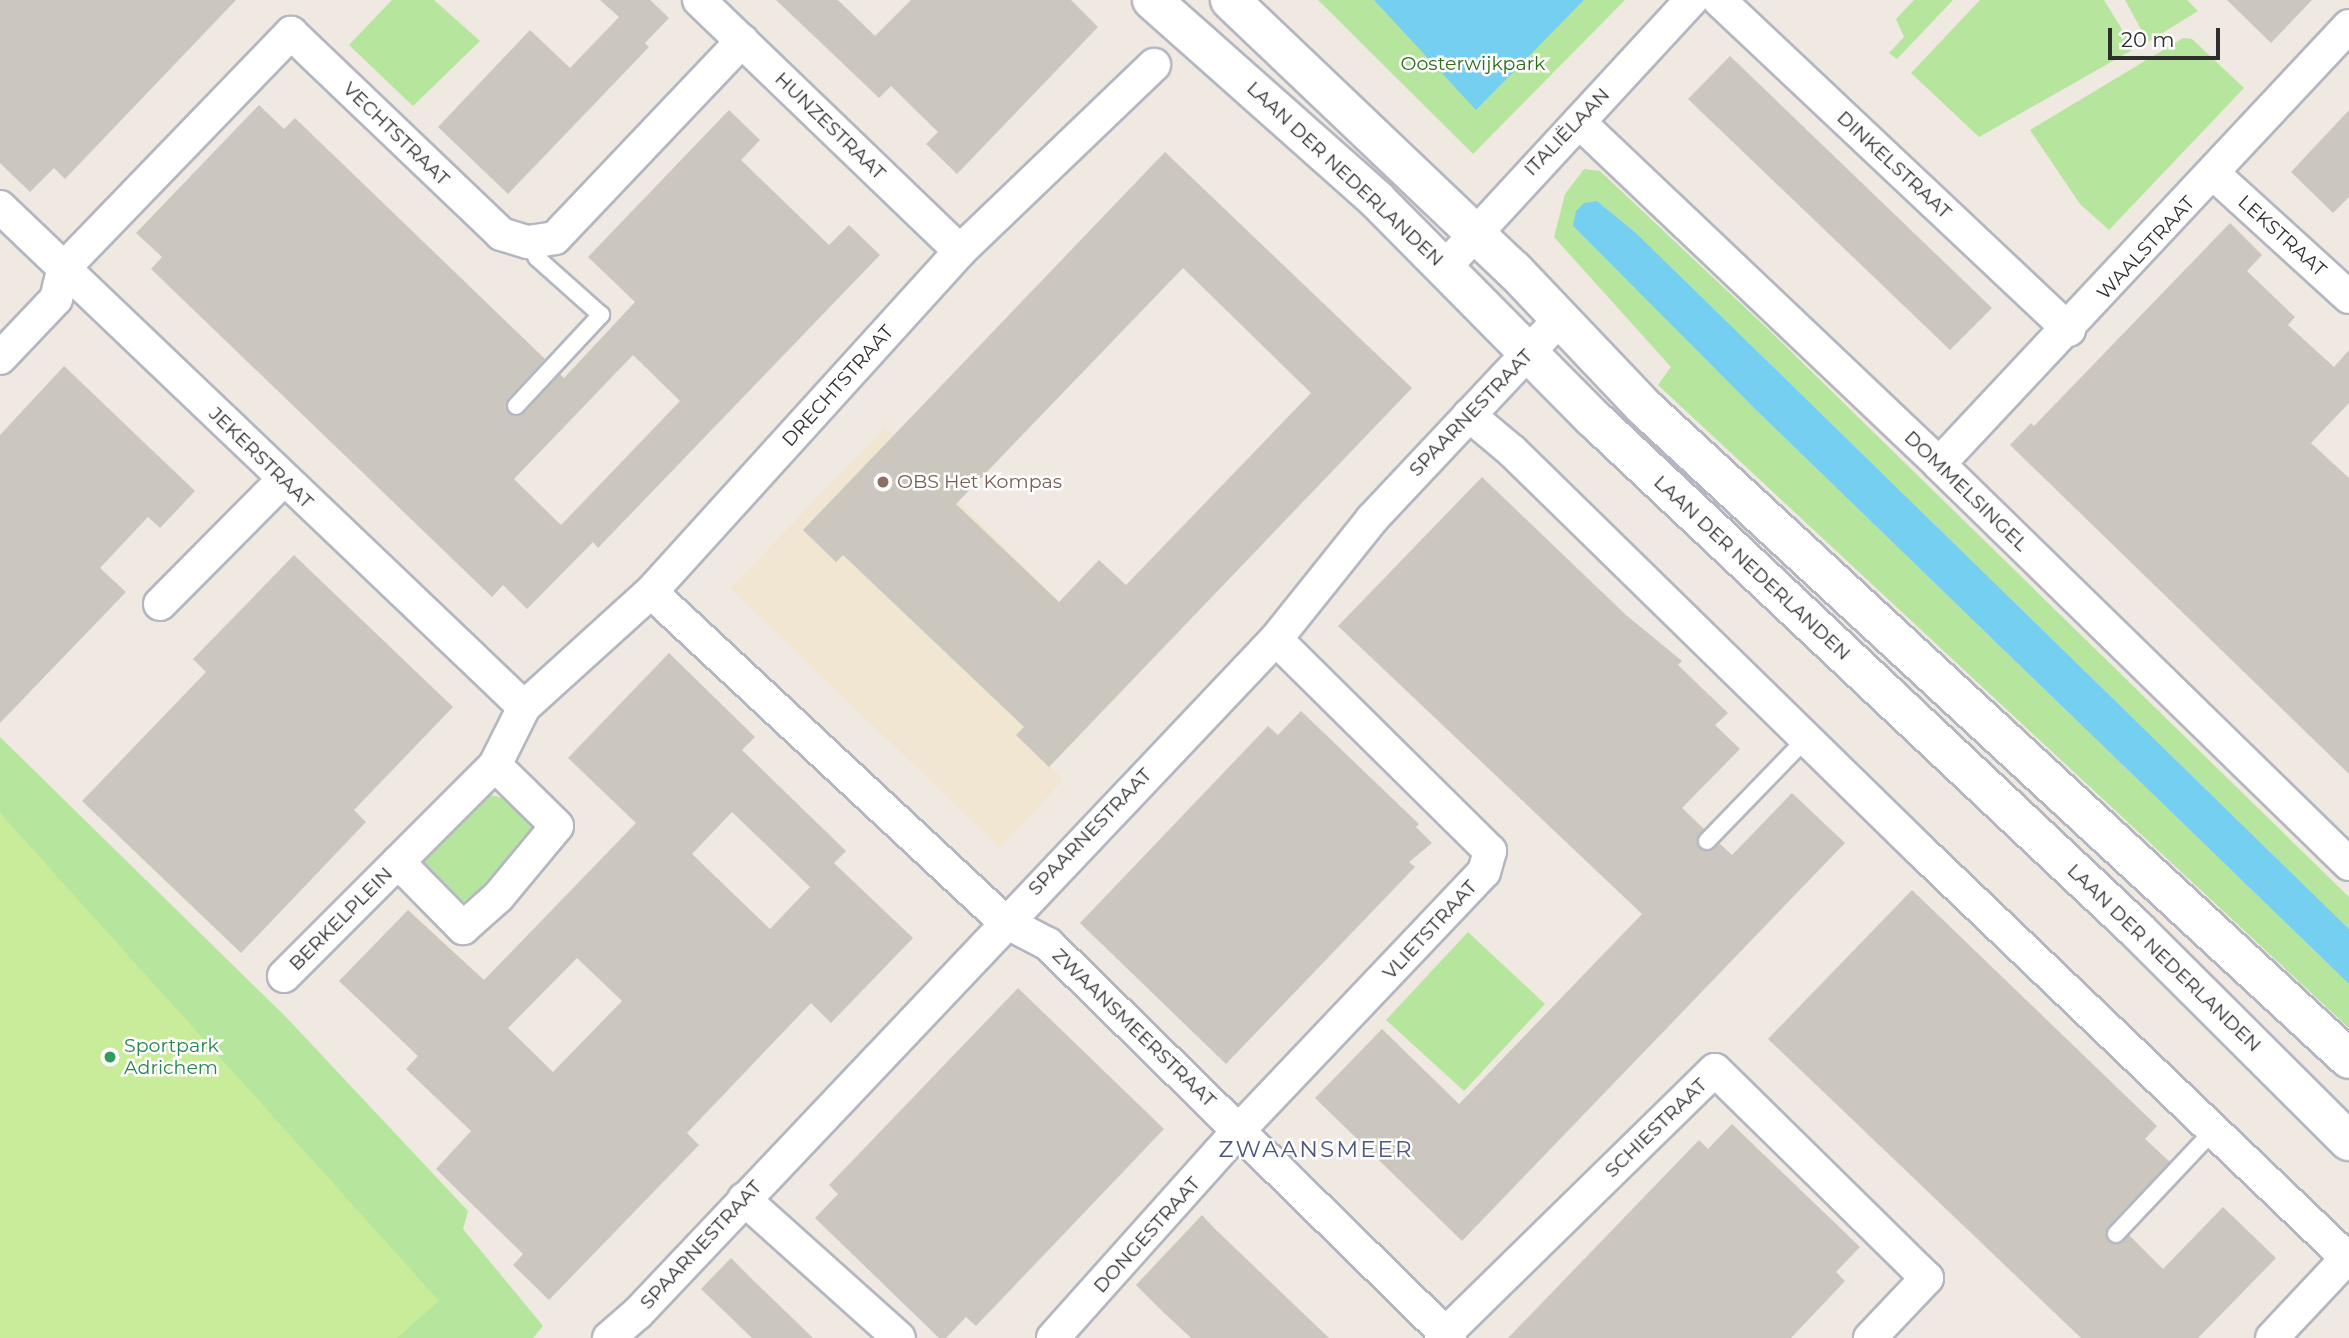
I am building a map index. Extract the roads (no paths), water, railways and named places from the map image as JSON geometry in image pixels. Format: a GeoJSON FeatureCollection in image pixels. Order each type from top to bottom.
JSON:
{"type":"FeatureCollection","features":[{"type":"Feature","properties":{"kind":"main road","name":"LAAN DER NEDERLANDEN"},"geometry":{"type":"LineString","coordinates":[[1152,0],[1445,267],[1528,353],[2137,930],[2349,1141]]}},
{"type":"Feature","properties":{"kind":"main road"},"geometry":{"type":"LineString","coordinates":[[1230,0],[1561,318],[1644,407],[2349,1059]]}},
{"type":"Feature","properties":{"kind":"street","name":"HUNZESTRAAT"},"geometry":{"type":"LineString","coordinates":[[699,0],[960,251]]}},
{"type":"Feature","properties":{"kind":"street","name":"ITALIËLAAN"},"geometry":{"type":"LineString","coordinates":[[1445,267],[1692,0]]}},
{"type":"Feature","properties":{"kind":"street","name":"DINKELSTRAAT"},"geometry":{"type":"LineString","coordinates":[[1719,0],[2069,330]]}},
{"type":"Feature","properties":{"kind":"street","name":"WAALSTRAAT"},"geometry":{"type":"LineString","coordinates":[[1939,464],[2215,175],[2349,26]]}},
{"type":"Feature","properties":{"kind":"street","name":"VECHTSTRAAT"},"geometry":{"type":"LineString","coordinates":[[64,268],[291,33],[502,234],[528,242]]}},
{"type":"Feature","properties":{"kind":"street"},"geometry":{"type":"LineString","coordinates":[[528,242],[555,238],[743,41]]}},
{"type":"Feature","properties":{"kind":"street","name":"DRECHTSTRAAT"},"geometry":{"type":"LineString","coordinates":[[524,707],[650,592],[960,251],[1154,65]]}},
{"type":"Feature","properties":{"kind":"street","name":"DOMMELSINGEL"},"geometry":{"type":"LineString","coordinates":[[1579,122],[1939,464],[2349,864]]}},
{"type":"Feature","properties":{"kind":"street","name":"LEKSTRAAT"},"geometry":{"type":"LineString","coordinates":[[2215,175],[2349,297]]}},
{"type":"Feature","properties":{"kind":"street","name":"JEKERSTRAAT"},"geometry":{"type":"LineString","coordinates":[[0,207],[283,480],[524,707]]}},
{"type":"Feature","properties":{"kind":"street"},"geometry":{"type":"LineString","coordinates":[[0,358],[56,299],[64,268]]}},
{"type":"Feature","properties":{"kind":"street","name":"SPAARNESTRAAT"},"geometry":{"type":"LineString","coordinates":[[609,1338],[744,1199],[1004,920],[1276,639],[1372,519],[1561,318]]}},
{"type":"Feature","properties":{"kind":"street"},"geometry":{"type":"LineString","coordinates":[[1469,415],[1513,451],[1805,738],[2348,1259],[2272,1338]]}},
{"type":"Feature","properties":{"kind":"street"},"geometry":{"type":"LineString","coordinates":[[160,604],[283,480]]}},
{"type":"Feature","properties":{"kind":"street","name":"ZWAANSMEERSTRAAT"},"geometry":{"type":"LineString","coordinates":[[650,592],[1004,920],[1048,944],[1239,1130],[1445,1337]]}},
{"type":"Feature","properties":{"kind":"street","name":"VLIETSTRAAT"},"geometry":{"type":"LineString","coordinates":[[1239,1130],[1484,872],[1490,851],[1276,639]]}},
{"type":"Feature","properties":{"kind":"street","name":"BERKELPLEIN"},"geometry":{"type":"LineString","coordinates":[[284,976],[495,765],[524,707]]}},
{"type":"Feature","properties":{"kind":"street","name":"BERKELPLEIN"},"geometry":{"type":"LineString","coordinates":[[398,862],[463,928],[498,897],[557,826],[495,765]]}},
{"type":"Feature","properties":{"kind":"street","name":"SCHIESTRAAT"},"geometry":{"type":"LineString","coordinates":[[1445,1337],[1715,1070],[1927,1278],[1870,1338]]}},
{"type":"Feature","properties":{"kind":"street","name":"DONGESTRAAT"},"geometry":{"type":"LineString","coordinates":[[1052,1338],[1239,1130]]}},
{"type":"Feature","properties":{"kind":"street"},"geometry":{"type":"LineString","coordinates":[[744,1199],[899,1338]]}},
{"type":"Feature","properties":{"kind":"lane"},"geometry":{"type":"LineString","coordinates":[[516,406],[601,315],[537,258],[528,242]]}},
{"type":"Feature","properties":{"kind":"lane"},"geometry":{"type":"LineString","coordinates":[[1707,841],[1805,738]]}},
{"type":"Feature","properties":{"kind":"lane"},"geometry":{"type":"LineString","coordinates":[[2116,1234],[2213,1131]]}},
{"type":"Feature","properties":{"kind":"water"},"geometry":{"type":"Polygon","coordinates":[[[1374,0],[1584,0],[1476,110],[1374,0]]]}},
{"type":"Feature","properties":{"kind":"water"},"geometry":{"type":"Polygon","coordinates":[[[1597,201],[1635,232],[2349,929],[2349,984],[1758,412],[1573,226],[1576,211],[1584,203],[1597,201]]]}},
{"type":"Feature","properties":{"kind":"place","name":"OBS Het Kompas"},"geometry":{"type":"Point","coordinates":[883,482]}},
{"type":"Feature","properties":{"kind":"place","name":"Sportpark Adrichem"},"geometry":{"type":"Point","coordinates":[110,1057]}},
{"type":"Feature","properties":{"kind":"district","name":"ZWAANSMEER"},"geometry":{"type":"Point","coordinates":[1316,1149]}},
{"type":"Feature","properties":{"kind":"park label","name":"Oosterwijkpark"},"geometry":{"type":"Point","coordinates":[1473,64]}}]}
